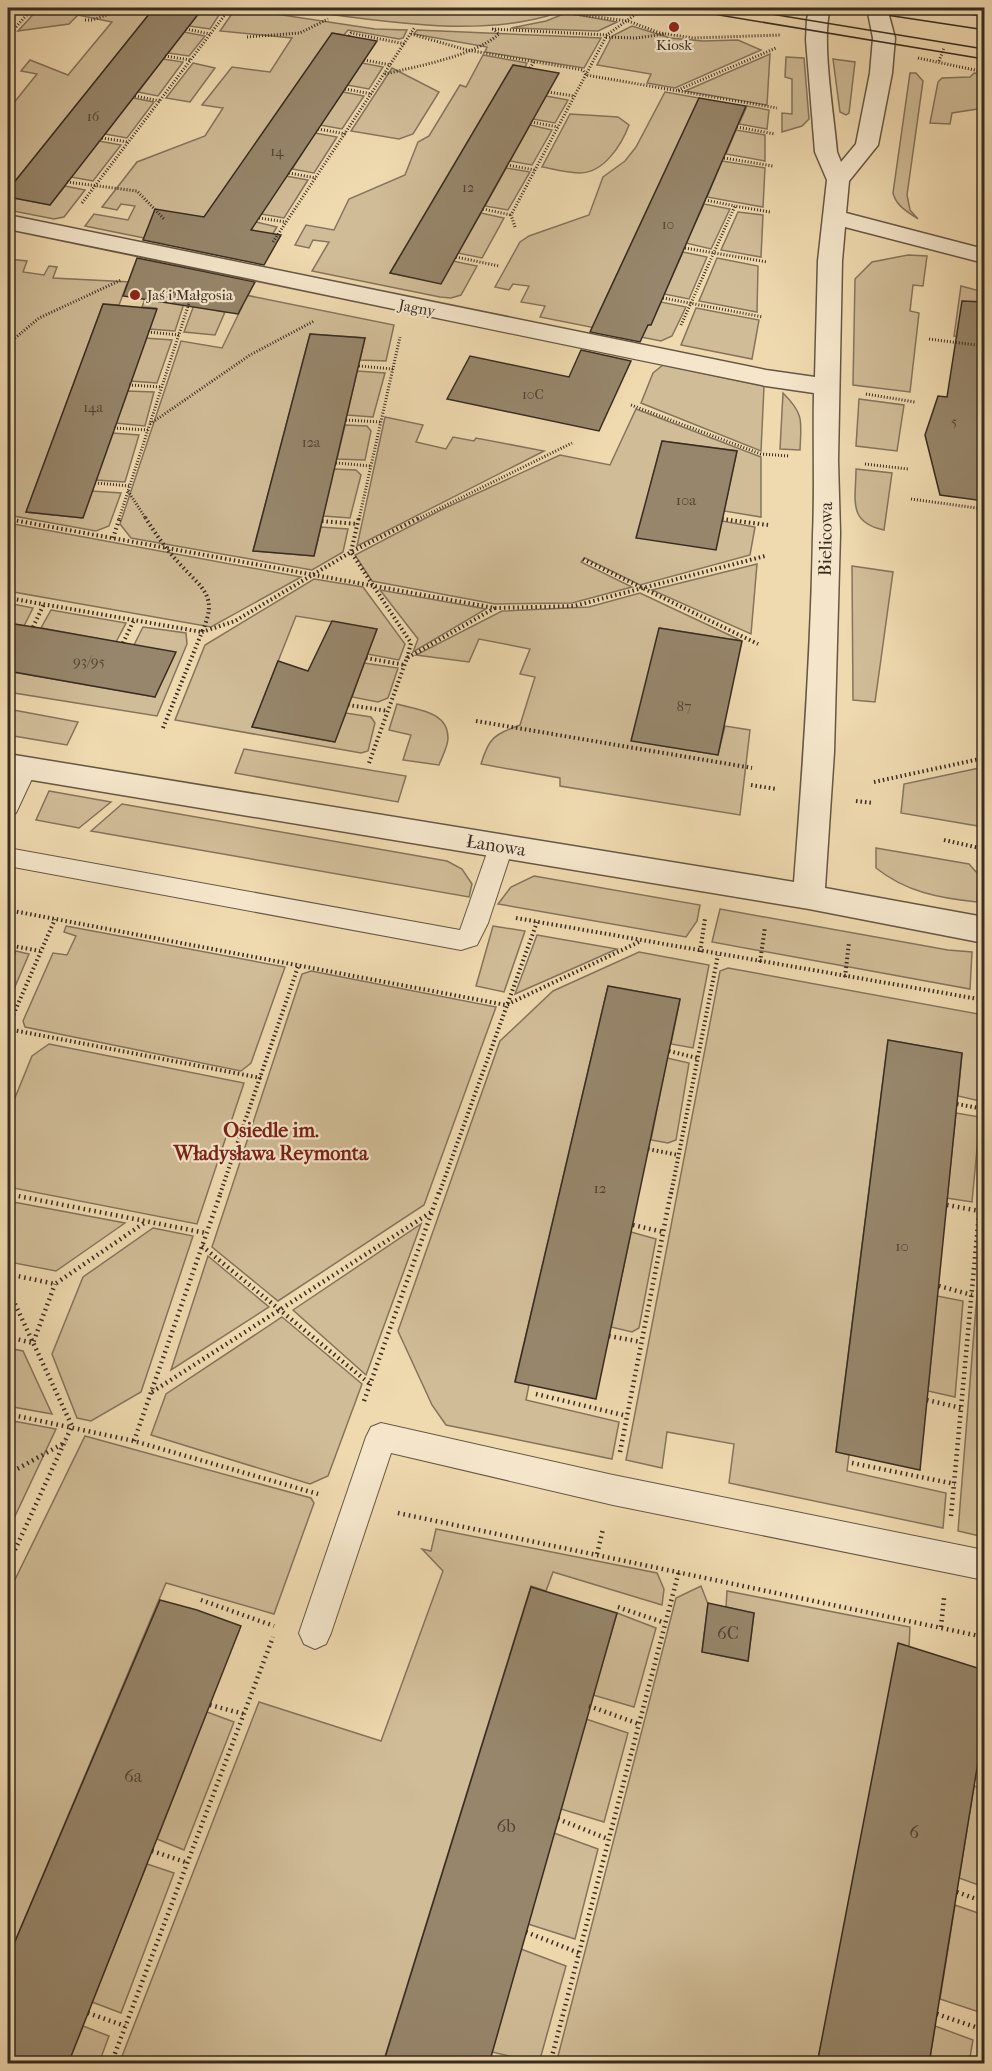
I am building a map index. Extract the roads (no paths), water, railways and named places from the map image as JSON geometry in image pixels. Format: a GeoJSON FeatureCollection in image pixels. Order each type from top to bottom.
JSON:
{"type":"FeatureCollection","features":[{"type":"Feature","properties":{"kind":"main road"},"geometry":{"type":"LineString","coordinates":[[885,8],[984,23]]}},
{"type":"Feature","properties":{"kind":"street","name":"Bielicowa"},"geometry":{"type":"LineString","coordinates":[[809,897],[820,729],[827,533],[825,460],[830,261],[838,180],[826,153],[817,40],[817,19],[820,8]]}},
{"type":"Feature","properties":{"kind":"street"},"geometry":{"type":"LineString","coordinates":[[838,180],[867,145],[883,61],[884,38],[877,8]]}},
{"type":"Feature","properties":{"kind":"street"},"geometry":{"type":"LineString","coordinates":[[834,217],[984,256]]}},
{"type":"Feature","properties":{"kind":"street","name":"Jagny"},"geometry":{"type":"LineString","coordinates":[[8,222],[202,261],[407,306],[766,378],[828,387]]}},
{"type":"Feature","properties":{"kind":"street","name":"Łanowa"},"geometry":{"type":"LineString","coordinates":[[16,766],[809,897],[984,930]]}},
{"type":"Feature","properties":{"kind":"lane"},"geometry":{"type":"LineString","coordinates":[[8,807],[16,766]]}},
{"type":"Feature","properties":{"kind":"lane"},"geometry":{"type":"LineString","coordinates":[[8,858],[461,940],[468,938],[476,923],[501,847]]}},
{"type":"Feature","properties":{"kind":"lane"},"geometry":{"type":"LineString","coordinates":[[315,1634],[381,1437],[613,1490],[984,1565]]}},
{"type":"Feature","properties":{"kind":"tram line"},"geometry":{"type":"LineString","coordinates":[[677,8],[984,59]]}},
{"type":"Feature","properties":{"kind":"tram line"},"geometry":{"type":"LineString","coordinates":[[734,8],[984,49]]}},
{"type":"Feature","properties":{"kind":"place","name":"Kiosk"},"geometry":{"type":"Point","coordinates":[674,27]}},
{"type":"Feature","properties":{"kind":"place","name":"Jaś i Małgosia"},"geometry":{"type":"Point","coordinates":[135,295]}},
{"type":"Feature","properties":{"kind":"district","name":"Osiedle im. Władysława Reymonta"},"geometry":{"type":"Point","coordinates":[271,1142]}}]}
